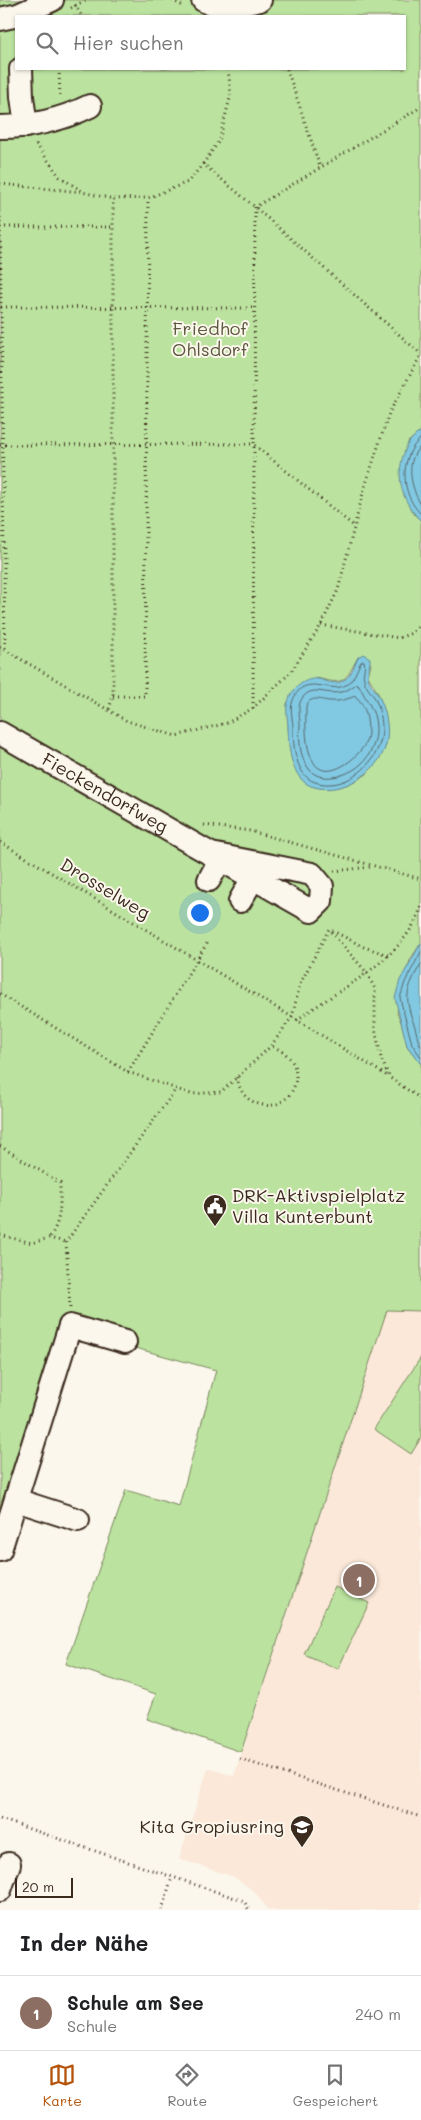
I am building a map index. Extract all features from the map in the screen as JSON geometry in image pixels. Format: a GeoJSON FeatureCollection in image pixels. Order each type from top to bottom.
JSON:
{"type":"FeatureCollection","features":[{"type":"Feature","properties":{"kind":"street"},"geometry":{"type":"LineString","coordinates":[[17,15],[52,0]]}},
{"type":"Feature","properties":{"kind":"street"},"geometry":{"type":"LineString","coordinates":[[203,0],[210,4],[221,6],[260,0]]}},
{"type":"Feature","properties":{"kind":"street"},"geometry":{"type":"LineString","coordinates":[[21,70],[26,126]]}},
{"type":"Feature","properties":{"kind":"street"},"geometry":{"type":"LineString","coordinates":[[0,127],[26,126],[67,117],[90,106]]}},
{"type":"Feature","properties":{"kind":"street","name":"Fieckendorfweg"},"geometry":{"type":"LineString","coordinates":[[0,733],[311,911]]}},
{"type":"Feature","properties":{"kind":"street"},"geometry":{"type":"LineString","coordinates":[[209,880],[215,857]]}},
{"type":"Feature","properties":{"kind":"street","name":"Fieckendorfweg"},"geometry":{"type":"LineString","coordinates":[[215,857],[312,874]]}},
{"type":"Feature","properties":{"kind":"street"},"geometry":{"type":"LineString","coordinates":[[311,911],[321,900],[323,891],[320,881],[312,874]]}},
{"type":"Feature","properties":{"kind":"street"},"geometry":{"type":"LineString","coordinates":[[240,901],[253,878]]}},
{"type":"Feature","properties":{"kind":"street"},"geometry":{"type":"LineString","coordinates":[[0,1550],[70,1326],[125,1342]]}},
{"type":"Feature","properties":{"kind":"street"},"geometry":{"type":"LineString","coordinates":[[16,1500],[78,1520]]}},
{"type":"Feature","properties":{"kind":"street"},"geometry":{"type":"LineString","coordinates":[[0,1890],[9,1864]]}},
{"type":"Feature","properties":{"kind":"path"},"geometry":{"type":"LineString","coordinates":[[75,5],[81,15]]}},
{"type":"Feature","properties":{"kind":"path"},"geometry":{"type":"LineString","coordinates":[[60,70],[59,90],[67,117]]}},
{"type":"Feature","properties":{"kind":"path"},"geometry":{"type":"LineString","coordinates":[[0,184],[82,192],[113,199],[148,198],[188,182],[204,164],[219,141],[231,94],[228,70]]}},
{"type":"Feature","properties":{"kind":"path"},"geometry":{"type":"LineString","coordinates":[[287,70],[320,167]]}},
{"type":"Feature","properties":{"kind":"path"},"geometry":{"type":"LineString","coordinates":[[255,207],[421,107]]}},
{"type":"Feature","properties":{"kind":"path"},"geometry":{"type":"LineString","coordinates":[[26,126],[41,153],[60,177],[82,192]]}},
{"type":"Feature","properties":{"kind":"path"},"geometry":{"type":"LineString","coordinates":[[0,647],[127,721],[176,736],[227,723],[253,708],[291,672],[321,625],[338,590],[363,493],[389,413],[421,355],[204,164]]}},
{"type":"Feature","properties":{"kind":"path"},"geometry":{"type":"LineString","coordinates":[[113,696],[145,696],[148,198]]}},
{"type":"Feature","properties":{"kind":"path"},"geometry":{"type":"LineString","coordinates":[[109,709],[113,696],[113,199]]}},
{"type":"Feature","properties":{"kind":"path"},"geometry":{"type":"LineString","coordinates":[[253,708],[255,207]]}},
{"type":"Feature","properties":{"kind":"path"},"geometry":{"type":"LineString","coordinates":[[0,217],[1,446],[5,650]]}},
{"type":"Feature","properties":{"kind":"path"},"geometry":{"type":"LineString","coordinates":[[0,227],[113,227]]}},
{"type":"Feature","properties":{"kind":"path"},"geometry":{"type":"LineString","coordinates":[[0,307],[255,308]]}},
{"type":"Feature","properties":{"kind":"path"},"geometry":{"type":"LineString","coordinates":[[1,446],[253,444],[355,527]]}},
{"type":"Feature","properties":{"kind":"path"},"geometry":{"type":"LineString","coordinates":[[321,625],[399,638],[412,633],[421,624]]}},
{"type":"Feature","properties":{"kind":"path"},"geometry":{"type":"LineString","coordinates":[[203,825],[250,832],[421,879]]}},
{"type":"Feature","properties":{"kind":"path","name":"Drosselweg"},"geometry":{"type":"LineString","coordinates":[[0,842],[292,1016],[421,1099]]}},
{"type":"Feature","properties":{"kind":"path"},"geometry":{"type":"LineString","coordinates":[[312,874],[374,867]]}},
{"type":"Feature","properties":{"kind":"path"},"geometry":{"type":"LineString","coordinates":[[417,921],[421,907]]}},
{"type":"Feature","properties":{"kind":"path"},"geometry":{"type":"LineString","coordinates":[[311,911],[367,973],[375,989],[375,1028],[381,1058],[389,1077]]}},
{"type":"Feature","properties":{"kind":"path"},"geometry":{"type":"LineString","coordinates":[[297,1020],[367,973],[388,955],[421,918]]}},
{"type":"Feature","properties":{"kind":"path"},"geometry":{"type":"LineString","coordinates":[[329,929],[364,947],[388,955]]}},
{"type":"Feature","properties":{"kind":"path"},"geometry":{"type":"LineString","coordinates":[[0,994],[128,1072],[191,1094],[221,1092],[271,1046],[292,1016],[300,984],[329,929]]}},
{"type":"Feature","properties":{"kind":"path"},"geometry":{"type":"LineString","coordinates":[[128,1072],[209,940]]}},
{"type":"Feature","properties":{"kind":"path"},"geometry":{"type":"LineString","coordinates":[[237,1076],[245,1095],[259,1104],[274,1104],[288,1096],[296,1079],[296,1069],[288,1055],[280,1049],[271,1046]]}},
{"type":"Feature","properties":{"kind":"path"},"geometry":{"type":"LineString","coordinates":[[70,1326],[66,1242],[176,1089]]}},
{"type":"Feature","properties":{"kind":"path"},"geometry":{"type":"LineString","coordinates":[[0,1146],[60,1183],[60,1211],[56,1230],[49,1238]]}},
{"type":"Feature","properties":{"kind":"path"},"geometry":{"type":"LineString","coordinates":[[0,1235],[32,1243],[49,1238],[66,1242]]}},
{"type":"Feature","properties":{"kind":"path"},"geometry":{"type":"LineString","coordinates":[[240,1759],[421,1817]]}},
{"type":"Feature","properties":{"kind":"path"},"geometry":{"type":"LineString","coordinates":[[0,1819],[244,1901],[250,1910]]}},
{"type":"Feature","properties":{"kind":"path"},"geometry":{"type":"LineString","coordinates":[[162,1910],[172,1877]]}},
{"type":"Feature","properties":{"kind":"shaded area"},"geometry":{"type":"Polygon","coordinates":[[[387,1309],[421,1311],[421,1910],[268,1910],[255,1892],[234,1877],[179,1859],[208,1768],[234,1776],[387,1309]]]}},
{"type":"Feature","properties":{"kind":"green space","name":"Friedhof Ohlsdorf"},"geometry":{"type":"Polygon","coordinates":[[[0,0],[421,0],[421,431],[408,442],[413,513],[421,521],[421,943],[410,960],[397,1012],[406,1035],[407,1046],[421,1064],[421,1311],[387,1310],[241,1752],[147,1719],[156,1694],[66,1664],[126,1490],[179,1506],[216,1370],[65,1329],[0,1526],[0,747],[94,802],[105,786],[0,725],[0,0]],[[358,657],[343,680],[333,681],[317,678],[287,703],[290,749],[300,777],[334,787],[348,784],[367,774],[379,695],[368,676],[371,664],[358,657]]]}},
{"type":"Feature","properties":{"kind":"green space"},"geometry":{"type":"Polygon","coordinates":[[[421,1357],[421,1438],[411,1454],[374,1429],[421,1357]]]}},
{"type":"Feature","properties":{"kind":"green space"},"geometry":{"type":"Polygon","coordinates":[[[335,1587],[369,1603],[338,1669],[304,1654],[335,1587]]]}},
{"type":"Feature","properties":{"kind":"water"},"geometry":{"type":"Polygon","coordinates":[[[421,431],[421,521],[414,514],[405,498],[400,480],[400,472],[401,462],[408,444],[421,431]]]}},
{"type":"Feature","properties":{"kind":"water"},"geometry":{"type":"Polygon","coordinates":[[[363,654],[370,658],[368,675],[370,683],[385,711],[388,732],[382,755],[367,773],[347,785],[325,789],[306,784],[296,771],[290,753],[287,705],[290,697],[295,688],[309,680],[319,679],[335,683],[341,682],[351,673],[358,657],[363,654]]]}},
{"type":"Feature","properties":{"kind":"water"},"geometry":{"type":"Polygon","coordinates":[[[421,943],[421,1064],[407,1046],[395,998],[400,980],[421,943]]]}},
{"type":"Feature","properties":{"kind":"place","name":"DRK-Aktivspielplatz Villa Kunterbunt"},"geometry":{"type":"Point","coordinates":[215,1227]}},
{"type":"Feature","properties":{"kind":"place","name":"Schule am See"},"geometry":{"type":"Point","coordinates":[359,1580]}},
{"type":"Feature","properties":{"kind":"place","name":"Kita Gropiusring"},"geometry":{"type":"Point","coordinates":[302,1848]}}]}
